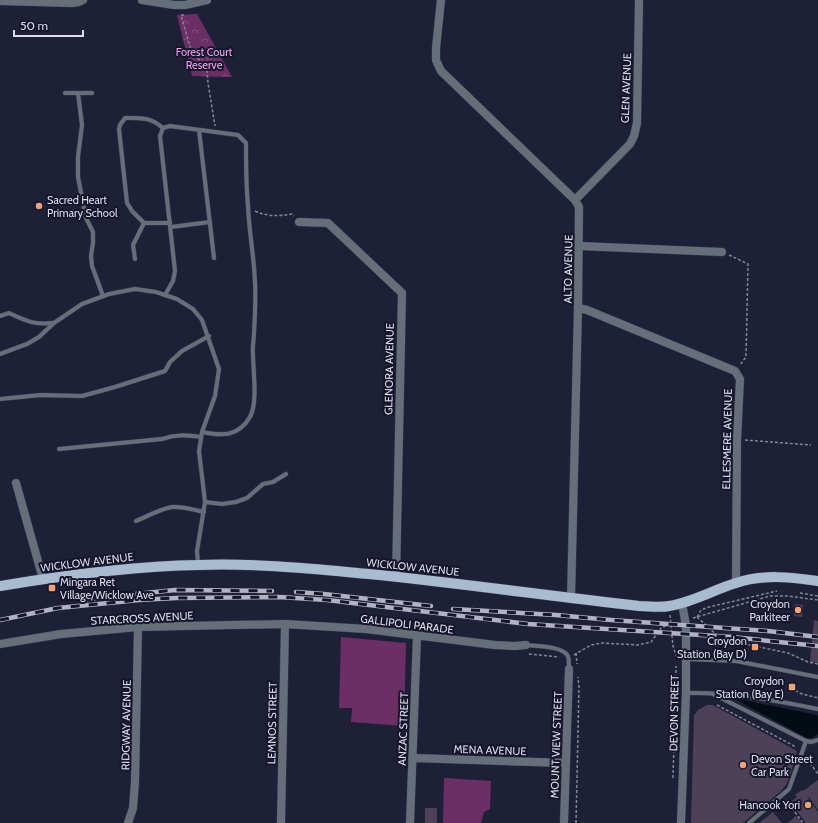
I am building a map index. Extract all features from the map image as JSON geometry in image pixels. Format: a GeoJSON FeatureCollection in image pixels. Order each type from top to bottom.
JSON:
{"type":"FeatureCollection","features":[{"type":"Feature","properties":{"kind":"main road","name":"WICKLOW AVENUE"},"geometry":{"type":"LineString","coordinates":[[0,586],[106,570],[198,564],[298,567],[396,577],[639,606],[664,607],[682,603],[736,582],[763,577],[785,576],[818,581]]}},
{"type":"Feature","properties":{"kind":"street"},"geometry":{"type":"LineString","coordinates":[[0,1],[72,3],[83,0]]}},
{"type":"Feature","properties":{"kind":"street"},"geometry":{"type":"LineString","coordinates":[[142,0],[165,4],[185,5],[207,0]]}},
{"type":"Feature","properties":{"kind":"street"},"geometry":{"type":"LineString","coordinates":[[441,0],[436,48],[436,60],[441,71],[575,200]]}},
{"type":"Feature","properties":{"kind":"street","name":"GLEN AVENUE"},"geometry":{"type":"LineString","coordinates":[[575,200],[630,144],[634,136],[637,123],[639,0]]}},
{"type":"Feature","properties":{"kind":"street","name":"ALTO AVENUE"},"geometry":{"type":"LineString","coordinates":[[571,598],[579,246],[579,207],[575,200]]}},
{"type":"Feature","properties":{"kind":"street","name":"GLENORA AVENUE"},"geometry":{"type":"LineString","coordinates":[[299,222],[328,223],[402,293],[396,577]]}},
{"type":"Feature","properties":{"kind":"street"},"geometry":{"type":"LineString","coordinates":[[579,246],[722,252]]}},
{"type":"Feature","properties":{"kind":"street"},"geometry":{"type":"LineString","coordinates":[[578,308],[587,310],[735,371]]}},
{"type":"Feature","properties":{"kind":"street","name":"ELLESMERE AVENUE"},"geometry":{"type":"LineString","coordinates":[[735,371],[740,379],[737,440],[736,582]]}},
{"type":"Feature","properties":{"kind":"street"},"geometry":{"type":"LineString","coordinates":[[16,483],[43,579]]}},
{"type":"Feature","properties":{"kind":"street","name":"DEVON STREET"},"geometry":{"type":"LineString","coordinates":[[681,823],[686,693],[686,659],[682,603]]}},
{"type":"Feature","properties":{"kind":"street","name":"STARCROSS AVENUE"},"geometry":{"type":"LineString","coordinates":[[0,644],[61,634],[138,627],[285,624]]}},
{"type":"Feature","properties":{"kind":"street","name":"GALLIPOLI PARADE"},"geometry":{"type":"LineString","coordinates":[[285,624],[366,629],[495,645],[522,645]]}},
{"type":"Feature","properties":{"kind":"street","name":"LEMNOS STREET"},"geometry":{"type":"LineString","coordinates":[[281,823],[285,624]]}},
{"type":"Feature","properties":{"kind":"street","name":"RIDGWAY AVENUE"},"geometry":{"type":"LineString","coordinates":[[128,823],[133,808],[135,782],[138,627]]}},
{"type":"Feature","properties":{"kind":"street","name":"ANZAC STREET"},"geometry":{"type":"LineString","coordinates":[[410,823],[414,758],[417,636]]}},
{"type":"Feature","properties":{"kind":"street","name":"MOUNT VIEW STREET"},"geometry":{"type":"LineString","coordinates":[[564,823],[565,763],[574,667]]}},
{"type":"Feature","properties":{"kind":"street","name":"MENA AVENUE"},"geometry":{"type":"LineString","coordinates":[[414,758],[565,763]]}},
{"type":"Feature","properties":{"kind":"lane"},"geometry":{"type":"LineString","coordinates":[[65,93],[92,93]]}},
{"type":"Feature","properties":{"kind":"lane"},"geometry":{"type":"LineString","coordinates":[[78,93],[82,125],[78,157],[78,177],[86,218],[93,232],[93,243],[90,256],[92,266],[103,296]]}},
{"type":"Feature","properties":{"kind":"lane"},"geometry":{"type":"LineString","coordinates":[[164,128],[155,121],[140,118],[125,118],[120,125],[119,129],[127,203],[132,211],[144,223],[170,225],[210,222]]}},
{"type":"Feature","properties":{"kind":"lane"},"geometry":{"type":"LineString","coordinates":[[165,295],[175,271],[160,136],[164,128],[170,126],[238,135],[246,143],[248,208],[254,258],[254,334],[252,353],[255,373],[254,399],[251,416],[245,424],[236,431],[218,435],[202,432]]}},
{"type":"Feature","properties":{"kind":"lane"},"geometry":{"type":"LineString","coordinates":[[199,130],[214,258]]}},
{"type":"Feature","properties":{"kind":"lane"},"geometry":{"type":"LineString","coordinates":[[135,259],[133,245],[144,223]]}},
{"type":"Feature","properties":{"kind":"lane"},"geometry":{"type":"LineString","coordinates":[[0,354],[27,344],[39,337],[54,323],[82,304],[103,296],[135,289],[165,295],[194,309],[202,320],[209,336],[219,369],[215,396],[202,432],[199,451],[204,512],[197,551],[198,564]]}},
{"type":"Feature","properties":{"kind":"lane"},"geometry":{"type":"LineString","coordinates":[[0,316],[9,313],[24,320],[40,324],[54,323]]}},
{"type":"Feature","properties":{"kind":"lane"},"geometry":{"type":"LineString","coordinates":[[0,399],[41,395],[82,396],[115,387],[165,371],[170,362],[182,351],[209,336]]}},
{"type":"Feature","properties":{"kind":"lane"},"geometry":{"type":"LineString","coordinates":[[59,449],[162,439],[172,435],[201,437]]}},
{"type":"Feature","properties":{"kind":"lane"},"geometry":{"type":"LineString","coordinates":[[204,502],[222,504],[236,502],[247,498],[263,484],[273,482],[286,474]]}},
{"type":"Feature","properties":{"kind":"lane"},"geometry":{"type":"LineString","coordinates":[[136,521],[173,507],[204,512]]}},
{"type":"Feature","properties":{"kind":"lane"},"geometry":{"type":"LineString","coordinates":[[522,645],[564,651],[574,667]]}},
{"type":"Feature","properties":{"kind":"lane"},"geometry":{"type":"LineString","coordinates":[[686,659],[736,662],[818,677]]}},
{"type":"Feature","properties":{"kind":"lane"},"geometry":{"type":"LineString","coordinates":[[686,693],[710,693],[751,697],[818,709]]}},
{"type":"Feature","properties":{"kind":"lane"},"geometry":{"type":"LineString","coordinates":[[710,693],[806,741],[811,742],[818,740]]}},
{"type":"Feature","properties":{"kind":"lane"},"geometry":{"type":"LineString","coordinates":[[749,823],[789,789],[806,741]]}},
{"type":"Feature","properties":{"kind":"path"},"geometry":{"type":"LineString","coordinates":[[185,5],[186,14],[181,15],[191,50],[207,68],[216,132]]}},
{"type":"Feature","properties":{"kind":"path"},"geometry":{"type":"LineString","coordinates":[[248,208],[263,214],[276,216],[292,214],[299,222]]}},
{"type":"Feature","properties":{"kind":"path"},"geometry":{"type":"LineString","coordinates":[[722,252],[748,264],[746,357],[735,371]]}},
{"type":"Feature","properties":{"kind":"path"},"geometry":{"type":"LineString","coordinates":[[737,440],[811,445]]}},
{"type":"Feature","properties":{"kind":"path"},"geometry":{"type":"LineString","coordinates":[[696,617],[701,610],[709,607],[777,591]]}},
{"type":"Feature","properties":{"kind":"path"},"geometry":{"type":"LineString","coordinates":[[800,593],[818,596]]}},
{"type":"Feature","properties":{"kind":"path"},"geometry":{"type":"LineString","coordinates":[[522,645],[524,653],[568,658],[591,645],[602,643],[638,645],[651,642],[657,636],[662,627],[770,596],[788,596],[818,600]]}},
{"type":"Feature","properties":{"kind":"path"},"geometry":{"type":"LineString","coordinates":[[696,617],[721,639],[788,653],[808,662],[818,664]]}},
{"type":"Feature","properties":{"kind":"path"},"geometry":{"type":"LineString","coordinates":[[672,625],[673,646],[677,658]]}},
{"type":"Feature","properties":{"kind":"path"},"geometry":{"type":"LineString","coordinates":[[574,667],[576,653]]}},
{"type":"Feature","properties":{"kind":"path"},"geometry":{"type":"LineString","coordinates":[[568,658],[574,667]]}},
{"type":"Feature","properties":{"kind":"path"},"geometry":{"type":"LineString","coordinates":[[673,784],[676,666]]}},
{"type":"Feature","properties":{"kind":"path"},"geometry":{"type":"LineString","coordinates":[[576,823],[578,674]]}},
{"type":"Feature","properties":{"kind":"path"},"geometry":{"type":"LineString","coordinates":[[792,687],[799,692],[818,698]]}},
{"type":"Feature","properties":{"kind":"path"},"geometry":{"type":"LineString","coordinates":[[717,705],[808,752],[806,758],[818,774]]}},
{"type":"Feature","properties":{"kind":"path"},"geometry":{"type":"LineString","coordinates":[[782,795],[803,823]]}},
{"type":"Feature","properties":{"kind":"green space","name":"Forest Court Reserve"},"geometry":{"type":"Polygon","coordinates":[[[197,14],[232,77],[192,76],[177,15],[197,14]]]}},
{"type":"Feature","properties":{"kind":"green space"},"geometry":{"type":"Polygon","coordinates":[[[341,637],[406,643],[404,726],[351,722],[352,708],[339,708],[341,637]]]}},
{"type":"Feature","properties":{"kind":"green space"},"geometry":{"type":"Polygon","coordinates":[[[444,778],[491,781],[490,809],[484,812],[481,823],[443,823],[444,778]]]}},
{"type":"Feature","properties":{"kind":"shaded area"},"geometry":{"type":"Polygon","coordinates":[[[733,698],[817,715],[818,734],[812,738],[807,738],[733,698]]]}},
{"type":"Feature","properties":{"kind":"building","name":"Croydon Parkiteer"},"geometry":{"type":"Polygon","coordinates":[[[795,604],[803,605],[802,617],[794,616],[795,604]]]}},
{"type":"Feature","properties":{"kind":"building"},"geometry":{"type":"Polygon","coordinates":[[[814,620],[818,621],[818,663],[810,662],[814,620]]]}},
{"type":"Feature","properties":{"kind":"building","name":"Devon Street Car Park"},"geometry":{"type":"Polygon","coordinates":[[[707,705],[713,705],[797,751],[786,785],[743,823],[691,823],[694,715],[698,710],[707,705]]]}},
{"type":"Feature","properties":{"kind":"building"},"geometry":{"type":"Polygon","coordinates":[[[818,780],[818,810],[809,797],[808,798],[818,812],[818,823],[806,823],[790,802],[797,797],[795,795],[818,780]]]}},
{"type":"Feature","properties":{"kind":"building"},"geometry":{"type":"Polygon","coordinates":[[[425,808],[437,808],[437,823],[425,823],[425,808]]]}},
{"type":"Feature","properties":{"kind":"building"},"geometry":{"type":"Polygon","coordinates":[[[773,812],[782,823],[759,823],[773,812]]]}},
{"type":"Feature","properties":{"kind":"building"},"geometry":{"type":"Polygon","coordinates":[[[796,816],[802,823],[787,823],[790,821],[796,816]]]}},
{"type":"Feature","properties":{"kind":"railway"},"geometry":{"type":"LineString","coordinates":[[87,599],[175,590],[272,591]]}},
{"type":"Feature","properties":{"kind":"railway"},"geometry":{"type":"LineString","coordinates":[[296,592],[431,606]]}},
{"type":"Feature","properties":{"kind":"railway"},"geometry":{"type":"LineString","coordinates":[[0,620],[58,608],[139,600],[176,598],[279,597],[327,600],[528,624],[732,637],[818,646]]}},
{"type":"Feature","properties":{"kind":"railway"},"geometry":{"type":"LineString","coordinates":[[453,609],[768,631],[818,637]]}},
{"type":"Feature","properties":{"kind":"place","name":"Sacred Heart Primary School"},"geometry":{"type":"Point","coordinates":[39,206]}},
{"type":"Feature","properties":{"kind":"place","name":"Mingara Ret Village/Wicklow Ave"},"geometry":{"type":"Point","coordinates":[52,588]}},
{"type":"Feature","properties":{"kind":"place","name":"Croydon Parkiteer"},"geometry":{"type":"Point","coordinates":[798,610]}},
{"type":"Feature","properties":{"kind":"place","name":"Croydon Station (Bay D)"},"geometry":{"type":"Point","coordinates":[755,647]}},
{"type":"Feature","properties":{"kind":"place","name":"Croydon Station (Bay E)"},"geometry":{"type":"Point","coordinates":[792,687]}},
{"type":"Feature","properties":{"kind":"place","name":"Devon Street Car Park"},"geometry":{"type":"Point","coordinates":[743,765]}},
{"type":"Feature","properties":{"kind":"place","name":"Hancook Yori"},"geometry":{"type":"Point","coordinates":[808,805]}}]}
